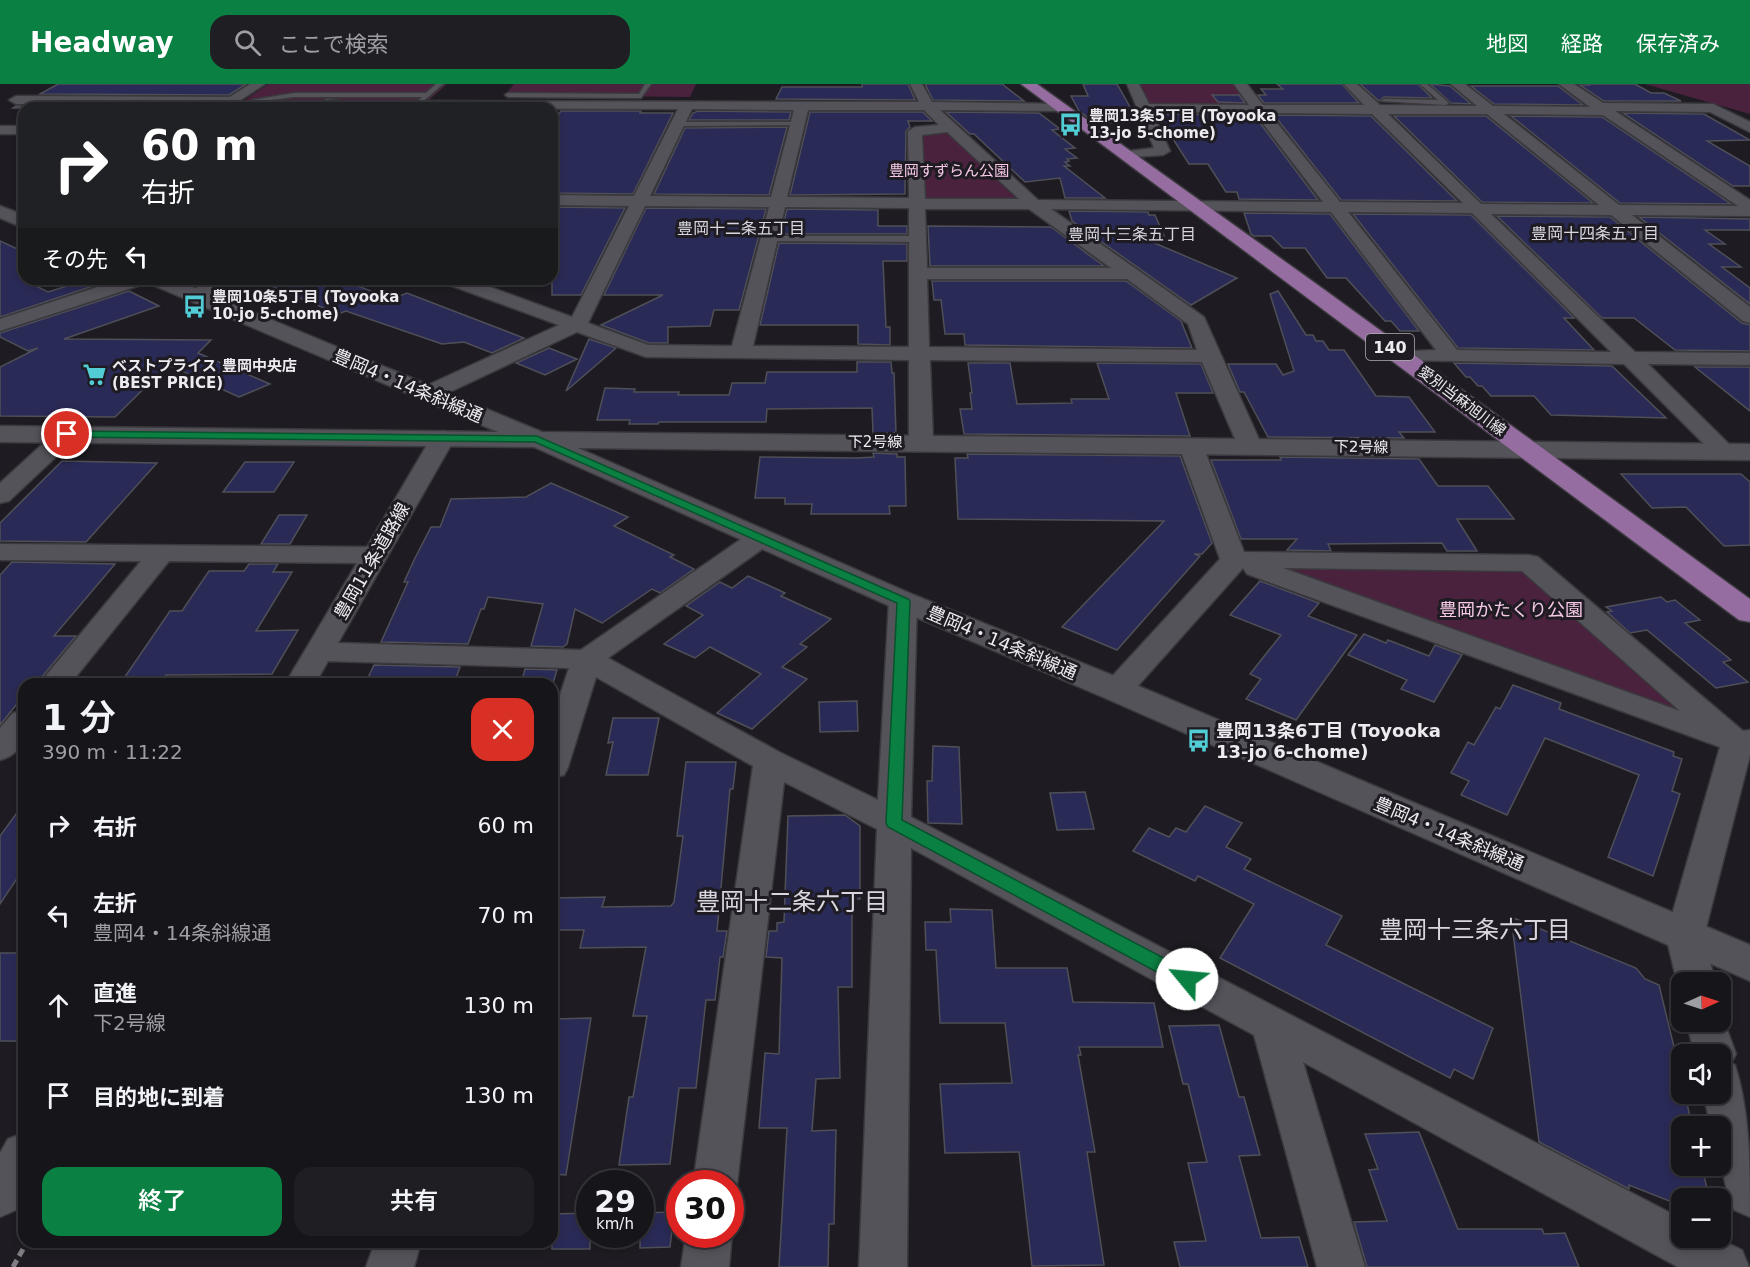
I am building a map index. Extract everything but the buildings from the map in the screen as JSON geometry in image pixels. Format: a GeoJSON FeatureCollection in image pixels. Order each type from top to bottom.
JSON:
{"type":"FeatureCollection","features":[{"type":"Feature","properties":{"kind":"main road","name":"愛別当麻旭川線"},"geometry":{"type":"LineString","coordinates":[[1028,84],[1199,207],[1750,613]]}},
{"type":"Feature","properties":{"kind":"street"},"geometry":{"type":"LineString","coordinates":[[0,108],[13,94],[128,101],[236,100],[259,84]]}},
{"type":"Feature","properties":{"kind":"street"},"geometry":{"type":"LineString","coordinates":[[916,84],[928,106],[949,128],[1034,205],[1197,321],[1250,446]]}},
{"type":"Feature","properties":{"kind":"street"},"geometry":{"type":"LineString","coordinates":[[1126,155],[1163,151],[1133,84]]}},
{"type":"Feature","properties":{"kind":"street"},"geometry":{"type":"LineString","coordinates":[[1240,84],[1450,355]]}},
{"type":"Feature","properties":{"kind":"street"},"geometry":{"type":"LineString","coordinates":[[1350,84],[1380,105],[1476,209],[1629,357],[1738,452]]}},
{"type":"Feature","properties":{"kind":"street"},"geometry":{"type":"LineString","coordinates":[[1457,84],[1750,317]]}},
{"type":"Feature","properties":{"kind":"street"},"geometry":{"type":"LineString","coordinates":[[1565,84],[1750,209]]}},
{"type":"Feature","properties":{"kind":"street"},"geometry":{"type":"LineString","coordinates":[[128,101],[148,90]]}},
{"type":"Feature","properties":{"kind":"street"},"geometry":{"type":"LineString","coordinates":[[448,102],[545,99],[771,100],[802,106],[843,100],[928,106],[1060,107]]}},
{"type":"Feature","properties":{"kind":"street"},"geometry":{"type":"LineString","coordinates":[[427,394],[578,324],[678,124],[694,101]]}},
{"type":"Feature","properties":{"kind":"street"},"geometry":{"type":"LineString","coordinates":[[1144,108],[1380,105],[1450,106],[1490,110],[1713,108],[1750,128]]}},
{"type":"Feature","properties":{"kind":"street"},"geometry":{"type":"LineString","coordinates":[[741,352],[802,106]]}},
{"type":"Feature","properties":{"kind":"street"},"geometry":{"type":"LineString","coordinates":[[921,442],[918,352],[919,239],[915,131],[949,128]]}},
{"type":"Feature","properties":{"kind":"street"},"geometry":{"type":"LineString","coordinates":[[0,130],[18,130]]}},
{"type":"Feature","properties":{"kind":"street"},"geometry":{"type":"LineString","coordinates":[[558,200],[1199,207],[1750,209]]}},
{"type":"Feature","properties":{"kind":"street"},"geometry":{"type":"LineString","coordinates":[[0,211],[18,219]]}},
{"type":"Feature","properties":{"kind":"street"},"geometry":{"type":"LineString","coordinates":[[919,273],[1130,274]]}},
{"type":"Feature","properties":{"kind":"street"},"geometry":{"type":"LineString","coordinates":[[0,325],[122,285]]}},
{"type":"Feature","properties":{"kind":"street","name":"豊岡4・14条斜線通"},"geometry":{"type":"LineString","coordinates":[[190,285],[207,288],[427,394],[537,439],[759,539],[1117,690],[1750,964]]}},
{"type":"Feature","properties":{"kind":"street"},"geometry":{"type":"LineString","coordinates":[[468,285],[646,351],[1210,356]]}},
{"type":"Feature","properties":{"kind":"street"},"geometry":{"type":"LineString","coordinates":[[1402,356],[1750,358]]}},
{"type":"Feature","properties":{"kind":"street","name":"下2号線"},"geometry":{"type":"LineString","coordinates":[[0,434],[1738,452]]}},
{"type":"Feature","properties":{"kind":"street"},"geometry":{"type":"LineString","coordinates":[[0,496],[67,434]]}},
{"type":"Feature","properties":{"kind":"street","name":"豊岡11条道路線"},"geometry":{"type":"LineString","coordinates":[[304,678],[443,438]]}},
{"type":"Feature","properties":{"kind":"street"},"geometry":{"type":"LineString","coordinates":[[1191,446],[1234,560],[1744,742]]}},
{"type":"Feature","properties":{"kind":"street"},"geometry":{"type":"LineString","coordinates":[[558,748],[587,659],[759,539]]}},
{"type":"Feature","properties":{"kind":"street"},"geometry":{"type":"LineString","coordinates":[[0,552],[376,555]]}},
{"type":"Feature","properties":{"kind":"street"},"geometry":{"type":"LineString","coordinates":[[59,678],[162,553]]}},
{"type":"Feature","properties":{"kind":"street"},"geometry":{"type":"LineString","coordinates":[[1117,690],[1234,560],[1529,563],[1744,742]]}},
{"type":"Feature","properties":{"kind":"street"},"geometry":{"type":"LineString","coordinates":[[883,1267],[894,823],[903,601]]}},
{"type":"Feature","properties":{"kind":"street"},"geometry":{"type":"LineString","coordinates":[[319,652],[587,659],[770,761],[894,823],[1725,1267]]}},
{"type":"Feature","properties":{"kind":"street"},"geometry":{"type":"LineString","coordinates":[[0,749],[18,727]]}},
{"type":"Feature","properties":{"kind":"street"},"geometry":{"type":"LineString","coordinates":[[1693,972],[1684,936],[1744,742]]}},
{"type":"Feature","properties":{"kind":"street"},"geometry":{"type":"LineString","coordinates":[[718,1170],[770,761]]}},
{"type":"Feature","properties":{"kind":"street"},"geometry":{"type":"LineString","coordinates":[[1271,1024],[1341,1267]]}},
{"type":"Feature","properties":{"kind":"street"},"geometry":{"type":"LineString","coordinates":[[1727,1104],[1750,1195]]}},
{"type":"Feature","properties":{"kind":"street"},"geometry":{"type":"LineString","coordinates":[[0,1195],[18,1164]]}},
{"type":"Feature","properties":{"kind":"street"},"geometry":{"type":"LineString","coordinates":[[390,1267],[396,1248]]}},
{"type":"Feature","properties":{"kind":"street"},"geometry":{"type":"LineString","coordinates":[[705,1267],[707,1248]]}},
{"type":"Feature","properties":{"kind":"lane"},"geometry":{"type":"LineString","coordinates":[[294,95],[310,84]]}},
{"type":"Feature","properties":{"kind":"lane"},"geometry":{"type":"LineString","coordinates":[[330,95],[344,84]]}},
{"type":"Feature","properties":{"kind":"lane"},"geometry":{"type":"LineString","coordinates":[[363,95],[377,84]]}},
{"type":"Feature","properties":{"kind":"lane"},"geometry":{"type":"LineString","coordinates":[[396,95],[410,84]]}},
{"type":"Feature","properties":{"kind":"lane"},"geometry":{"type":"LineString","coordinates":[[416,102],[440,84]]}},
{"type":"Feature","properties":{"kind":"lane"},"geometry":{"type":"LineString","coordinates":[[518,84],[508,95],[545,99],[577,92],[608,92],[641,96],[648,84]]}},
{"type":"Feature","properties":{"kind":"lane"},"geometry":{"type":"LineString","coordinates":[[1423,84],[1450,106]]}},
{"type":"Feature","properties":{"kind":"lane"},"geometry":{"type":"LineString","coordinates":[[255,100],[294,95],[396,95],[413,102]]}},
{"type":"Feature","properties":{"kind":"lane"},"geometry":{"type":"LineString","coordinates":[[236,100],[337,102]]}},
{"type":"Feature","properties":{"kind":"lane"},"geometry":{"type":"LineString","coordinates":[[678,124],[797,124]]}},
{"type":"Feature","properties":{"kind":"lane"},"geometry":{"type":"LineString","coordinates":[[770,238],[919,239]]}},
{"type":"Feature","properties":{"kind":"path"},"geometry":{"type":"LineString","coordinates":[[13,1267],[24,1248]]}},
{"type":"Feature","properties":{"kind":"green space"},"geometry":{"type":"Polygon","coordinates":[[[268,84],[447,84],[429,100],[245,100],[268,84]]]}},
{"type":"Feature","properties":{"kind":"green space"},"geometry":{"type":"Polygon","coordinates":[[[514,84],[696,84],[690,97],[505,95],[514,84]]]}},
{"type":"Feature","properties":{"kind":"green space"},"geometry":{"type":"Polygon","coordinates":[[[1133,84],[1240,84],[1260,108],[1144,108],[1133,84]]]}},
{"type":"Feature","properties":{"kind":"green space"},"geometry":{"type":"Polygon","coordinates":[[[1645,84],[1750,84],[1750,114],[1645,84]]]}},
{"type":"Feature","properties":{"kind":"green space","name":"豊岡すずらん公園"},"geometry":{"type":"Polygon","coordinates":[[[949,128],[1034,205],[918,203],[915,131],[949,128]]]}},
{"type":"Feature","properties":{"kind":"green space","name":"豊岡かたくり公園"},"geometry":{"type":"Polygon","coordinates":[[[1234,560],[1529,563],[1737,743],[1234,560]]]}},
{"type":"Feature","properties":{"kind":"place","name":"豊岡13条5丁目 (Toyooka 13-jo 5-chome)"},"geometry":{"type":"Point","coordinates":[1071,125]}},
{"type":"Feature","properties":{"kind":"place","name":"豊岡10条5丁目 (Toyooka 10-jo 5-chome)"},"geometry":{"type":"Point","coordinates":[194,306]}},
{"type":"Feature","properties":{"kind":"place","name":"ベストプライス 豊岡中央店 (BEST PRICE)"},"geometry":{"type":"Point","coordinates":[94,375]}},
{"type":"Feature","properties":{"kind":"place","name":"豊岡13条6丁目 (Toyooka 13-jo 6-chome)"},"geometry":{"type":"Point","coordinates":[1198,741]}},
{"type":"Feature","properties":{"kind":"district","name":"豊岡十二条五丁目"},"geometry":{"type":"Point","coordinates":[741,228]}},
{"type":"Feature","properties":{"kind":"district","name":"豊岡十四条五丁目"},"geometry":{"type":"Point","coordinates":[1595,233]}},
{"type":"Feature","properties":{"kind":"district","name":"豊岡十三条五丁目"},"geometry":{"type":"Point","coordinates":[1132,234]}},
{"type":"Feature","properties":{"kind":"district","name":"豊岡十二条六丁目"},"geometry":{"type":"Point","coordinates":[792,902]}},
{"type":"Feature","properties":{"kind":"district","name":"豊岡十三条六丁目"},"geometry":{"type":"Point","coordinates":[1475,930]}},
{"type":"Feature","properties":{"kind":"route"},"geometry":{"type":"LineString","coordinates":[[67,434],[537,439],[903,601],[894,823],[1187,979]]}}]}
